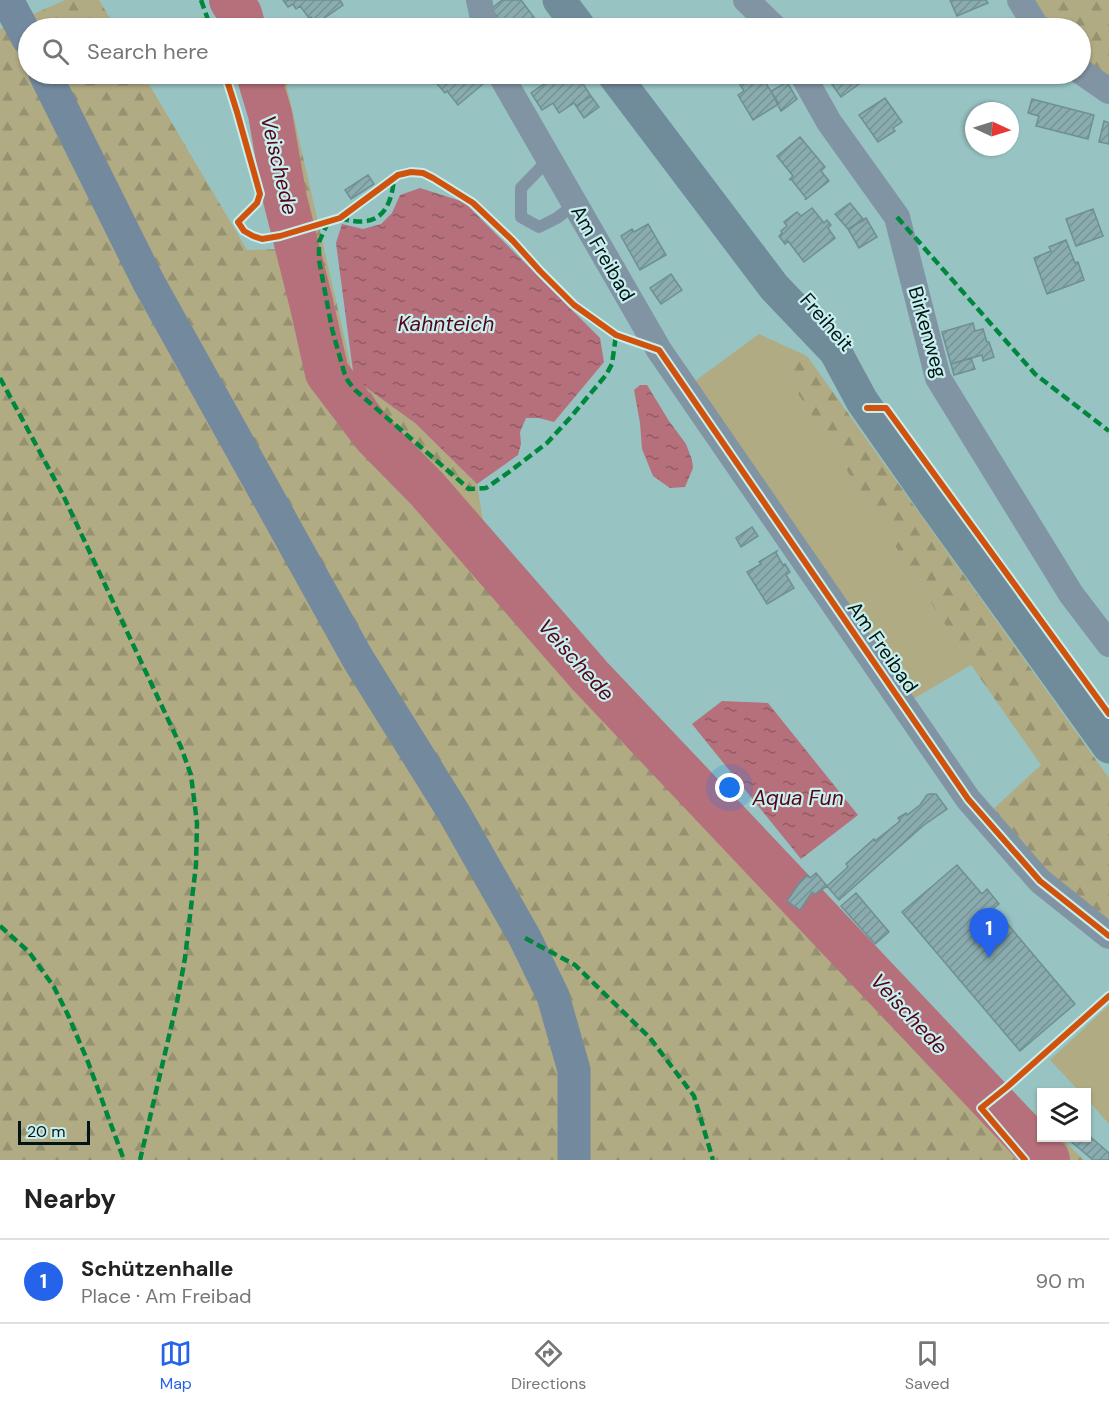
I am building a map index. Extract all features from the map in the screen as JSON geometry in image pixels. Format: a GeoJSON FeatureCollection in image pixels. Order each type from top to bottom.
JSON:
{"type":"FeatureCollection","features":[{"type":"Feature","properties":{"kind":"main road"},"geometry":{"type":"LineString","coordinates":[[7,0],[18,20]]}},
{"type":"Feature","properties":{"kind":"main road"},"geometry":{"type":"LineString","coordinates":[[560,0],[573,18]]}},
{"type":"Feature","properties":{"kind":"main road"},"geometry":{"type":"LineString","coordinates":[[50,84],[149,283],[358,659],[454,813],[525,938],[553,996],[574,1071],[574,1160]]}},
{"type":"Feature","properties":{"kind":"main road","name":"Freiheit"},"geometry":{"type":"LineString","coordinates":[[621,84],[774,287],[836,351],[867,408],[1109,747]]}},
{"type":"Feature","properties":{"kind":"street"},"geometry":{"type":"LineString","coordinates":[[479,0],[482,18]]}},
{"type":"Feature","properties":{"kind":"street"},"geometry":{"type":"LineString","coordinates":[[746,0],[765,18]]}},
{"type":"Feature","properties":{"kind":"street"},"geometry":{"type":"LineString","coordinates":[[1020,0],[1031,18]]}},
{"type":"Feature","properties":{"kind":"street"},"geometry":{"type":"LineString","coordinates":[[1091,78],[1109,90]]}},
{"type":"Feature","properties":{"kind":"street","name":"Am Freibad"},"geometry":{"type":"LineString","coordinates":[[506,84],[659,350],[968,800],[1040,881],[1109,936]]}},
{"type":"Feature","properties":{"kind":"street","name":"Birkenweg"},"geometry":{"type":"LineString","coordinates":[[808,84],[829,122],[897,217],[938,378],[1071,594],[1109,644]]}},
{"type":"Feature","properties":{"kind":"lane"},"geometry":{"type":"LineString","coordinates":[[549,159],[521,189],[521,217],[539,227],[557,218],[574,204]]}},
{"type":"Feature","properties":{"kind":"green space"},"geometry":{"type":"Polygon","coordinates":[[[65,0],[99,0],[110,18],[25,18],[65,0]]]}},
{"type":"Feature","properties":{"kind":"green space"},"geometry":{"type":"Polygon","coordinates":[[[1020,0],[1109,0],[1109,91],[1091,78],[1091,18],[1031,18],[1020,0]]]}},
{"type":"Feature","properties":{"kind":"green space"},"geometry":{"type":"Polygon","coordinates":[[[18,21],[18,84],[149,84],[247,250],[282,249],[240,84],[286,84],[354,379],[415,423],[477,484],[485,533],[995,1076],[1037,1115],[1037,1142],[1065,1142],[1084,1160],[0,1160],[0,29],[18,21]]]}},
{"type":"Feature","properties":{"kind":"green space"},"geometry":{"type":"Polygon","coordinates":[[[759,334],[807,356],[784,370],[971,665],[913,699],[695,381],[759,334]]]}},
{"type":"Feature","properties":{"kind":"green space"},"geometry":{"type":"Polygon","coordinates":[[[807,356],[1109,778],[1109,926],[1064,891],[990,812],[1041,765],[971,665],[783,370],[807,356]]]}},
{"type":"Feature","properties":{"kind":"green space"},"geometry":{"type":"Polygon","coordinates":[[[1109,1005],[1109,1124],[1091,1104],[1091,1088],[1076,1088],[1050,1060],[1109,1005]]]}},
{"type":"Feature","properties":{"kind":"water","name":"Kahnteich"},"geometry":{"type":"Polygon","coordinates":[[[420,188],[464,202],[600,338],[604,362],[554,422],[539,418],[526,418],[520,432],[521,444],[518,455],[477,484],[415,423],[354,379],[336,243],[342,224],[363,229],[381,224],[392,213],[400,195],[420,188]]]}},
{"type":"Feature","properties":{"kind":"water"},"geometry":{"type":"Polygon","coordinates":[[[640,385],[647,385],[686,444],[693,468],[685,487],[670,488],[653,476],[642,449],[634,390],[640,385]]]}},
{"type":"Feature","properties":{"kind":"water","name":"Aqua Fun"},"geometry":{"type":"Polygon","coordinates":[[[722,701],[768,703],[858,815],[801,859],[692,724],[722,701]]]}},
{"type":"Feature","properties":{"kind":"building"},"geometry":{"type":"Polygon","coordinates":[[[283,0],[340,0],[343,5],[325,18],[309,18],[300,6],[296,9],[293,4],[288,7],[283,0]]]}},
{"type":"Feature","properties":{"kind":"building"},"geometry":{"type":"Polygon","coordinates":[[[502,0],[521,0],[534,18],[498,18],[491,9],[502,0]]]}},
{"type":"Feature","properties":{"kind":"building"},"geometry":{"type":"Polygon","coordinates":[[[950,0],[986,0],[988,3],[957,16],[950,0]]]}},
{"type":"Feature","properties":{"kind":"building"},"geometry":{"type":"Polygon","coordinates":[[[437,84],[483,84],[458,105],[447,91],[445,93],[437,84]]]}},
{"type":"Feature","properties":{"kind":"building"},"geometry":{"type":"Polygon","coordinates":[[[544,84],[583,84],[591,96],[559,113],[553,103],[542,110],[531,93],[544,84]]]}},
{"type":"Feature","properties":{"kind":"building"},"geometry":{"type":"Polygon","coordinates":[[[740,84],[766,84],[779,104],[753,120],[738,95],[744,91],[740,84]]]}},
{"type":"Feature","properties":{"kind":"building"},"geometry":{"type":"Polygon","coordinates":[[[788,84],[797,99],[781,111],[771,91],[788,84]]]}},
{"type":"Feature","properties":{"kind":"building"},"geometry":{"type":"Polygon","coordinates":[[[832,84],[859,84],[841,97],[832,84]]]}},
{"type":"Feature","properties":{"kind":"building"},"geometry":{"type":"Polygon","coordinates":[[[591,96],[599,107],[584,118],[576,106],[591,96]]]}},
{"type":"Feature","properties":{"kind":"building"},"geometry":{"type":"Polygon","coordinates":[[[885,98],[902,122],[893,128],[895,131],[878,142],[859,115],[885,98]]]}},
{"type":"Feature","properties":{"kind":"building"},"geometry":{"type":"Polygon","coordinates":[[[1032,99],[1094,115],[1088,139],[1036,126],[1039,116],[1028,113],[1032,99]]]}},
{"type":"Feature","properties":{"kind":"building"},"geometry":{"type":"Polygon","coordinates":[[[1104,121],[1109,123],[1109,144],[1099,142],[1104,121]]]}},
{"type":"Feature","properties":{"kind":"building"},"geometry":{"type":"Polygon","coordinates":[[[800,137],[825,167],[821,171],[829,181],[805,200],[806,198],[791,179],[789,180],[793,176],[777,156],[800,137]]]}},
{"type":"Feature","properties":{"kind":"building"},"geometry":{"type":"Polygon","coordinates":[[[368,175],[374,184],[351,199],[345,190],[368,175]]]}},
{"type":"Feature","properties":{"kind":"building"},"geometry":{"type":"Polygon","coordinates":[[[850,203],[864,220],[848,229],[835,214],[850,203]]]}},
{"type":"Feature","properties":{"kind":"building"},"geometry":{"type":"Polygon","coordinates":[[[812,208],[824,223],[827,220],[831,225],[828,228],[835,238],[804,262],[788,241],[785,244],[779,236],[787,226],[784,222],[797,212],[801,216],[812,208]]]}},
{"type":"Feature","properties":{"kind":"building"},"geometry":{"type":"Polygon","coordinates":[[[1093,209],[1103,236],[1076,246],[1066,219],[1093,209]]]}},
{"type":"Feature","properties":{"kind":"building"},"geometry":{"type":"Polygon","coordinates":[[[866,218],[877,237],[859,248],[848,229],[866,218]]]}},
{"type":"Feature","properties":{"kind":"building"},"geometry":{"type":"Polygon","coordinates":[[[648,224],[666,255],[640,270],[621,236],[632,229],[634,232],[648,224]]]}},
{"type":"Feature","properties":{"kind":"building"},"geometry":{"type":"Polygon","coordinates":[[[1066,240],[1075,263],[1078,262],[1084,280],[1047,294],[1034,258],[1051,251],[1049,247],[1066,240]]]}},
{"type":"Feature","properties":{"kind":"building"},"geometry":{"type":"Polygon","coordinates":[[[671,274],[682,290],[661,304],[650,288],[671,274]]]}},
{"type":"Feature","properties":{"kind":"building"},"geometry":{"type":"Polygon","coordinates":[[[973,323],[975,331],[983,329],[994,357],[983,361],[982,355],[951,364],[942,332],[973,323]]]}},
{"type":"Feature","properties":{"kind":"building"},"geometry":{"type":"Polygon","coordinates":[[[971,358],[975,369],[954,375],[951,364],[971,358]]]}},
{"type":"Feature","properties":{"kind":"building"},"geometry":{"type":"Polygon","coordinates":[[[752,527],[758,536],[741,547],[736,538],[752,527]]]}},
{"type":"Feature","properties":{"kind":"building"},"geometry":{"type":"Polygon","coordinates":[[[777,551],[783,565],[785,564],[790,572],[786,575],[794,588],[767,604],[747,572],[777,551]]]}},
{"type":"Feature","properties":{"kind":"building"},"geometry":{"type":"Polygon","coordinates":[[[930,794],[936,794],[947,809],[924,825],[839,900],[827,886],[848,867],[846,864],[874,839],[875,841],[900,821],[898,818],[906,813],[907,815],[920,805],[930,794]]]}},
{"type":"Feature","properties":{"kind":"building"},"geometry":{"type":"Polygon","coordinates":[[[957,865],[982,894],[987,889],[999,904],[994,908],[1075,1004],[1020,1051],[902,912],[957,865]]]}},
{"type":"Feature","properties":{"kind":"building"},"geometry":{"type":"Polygon","coordinates":[[[816,873],[827,886],[815,894],[812,892],[800,910],[787,901],[807,875],[810,878],[816,873]]]}},
{"type":"Feature","properties":{"kind":"building"},"geometry":{"type":"Polygon","coordinates":[[[856,893],[889,932],[875,944],[841,906],[856,893]]]}},
{"type":"Feature","properties":{"kind":"building"},"geometry":{"type":"Polygon","coordinates":[[[1091,1137],[1109,1153],[1109,1160],[1093,1160],[1072,1142],[1091,1142],[1091,1137]]]}},
{"type":"Feature","properties":{"kind":"waterway","name":"Veischede"},"geometry":{"type":"LineString","coordinates":[[231,0],[241,18]]}},
{"type":"Feature","properties":{"kind":"waterway","name":"Veischede"},"geometry":{"type":"LineString","coordinates":[[261,84],[270,114],[285,199],[327,373],[374,435],[427,489],[590,676],[1048,1160]]}},
{"type":"Feature","properties":{"kind":"marked path"},"geometry":{"type":"LineString","coordinates":[[201,0],[207,18]]}},
{"type":"Feature","properties":{"kind":"marked path"},"geometry":{"type":"LineString","coordinates":[[340,218],[363,221],[379,216],[389,201],[394,178]]}},
{"type":"Feature","properties":{"kind":"marked path"},"geometry":{"type":"LineString","coordinates":[[897,217],[1035,374],[1109,431]]}},
{"type":"Feature","properties":{"kind":"marked path"},"geometry":{"type":"LineString","coordinates":[[328,222],[319,242],[319,260],[332,329],[348,381],[355,390],[469,489],[486,488],[547,443],[606,375],[612,364],[616,335]]}},
{"type":"Feature","properties":{"kind":"marked path"},"geometry":{"type":"LineString","coordinates":[[0,378],[63,495],[181,747],[191,775],[197,823],[196,865],[185,958],[140,1160]]}},
{"type":"Feature","properties":{"kind":"marked path"},"geometry":{"type":"LineString","coordinates":[[0,926],[29,952],[54,987],[88,1062],[124,1160]]}},
{"type":"Feature","properties":{"kind":"marked path"},"geometry":{"type":"LineString","coordinates":[[525,938],[575,965],[650,1038],[694,1096],[713,1160]]}},
{"type":"Feature","properties":{"kind":"cycle path"},"geometry":{"type":"LineString","coordinates":[[228,84],[260,194],[257,203],[238,222],[244,231],[262,239],[340,218],[398,175],[411,172],[423,173],[473,203],[574,305],[616,335],[659,350],[968,799],[1040,881],[1109,936]]}},
{"type":"Feature","properties":{"kind":"cycle path"},"geometry":{"type":"LineString","coordinates":[[867,408],[886,408],[1109,714]]}},
{"type":"Feature","properties":{"kind":"cycle path"},"geometry":{"type":"LineString","coordinates":[[1025,1160],[981,1108],[1109,996]]}},
{"type":"Feature","properties":{"kind":"place","name":"Schützenhalle"},"geometry":{"type":"Point","coordinates":[989,958]}}]}
